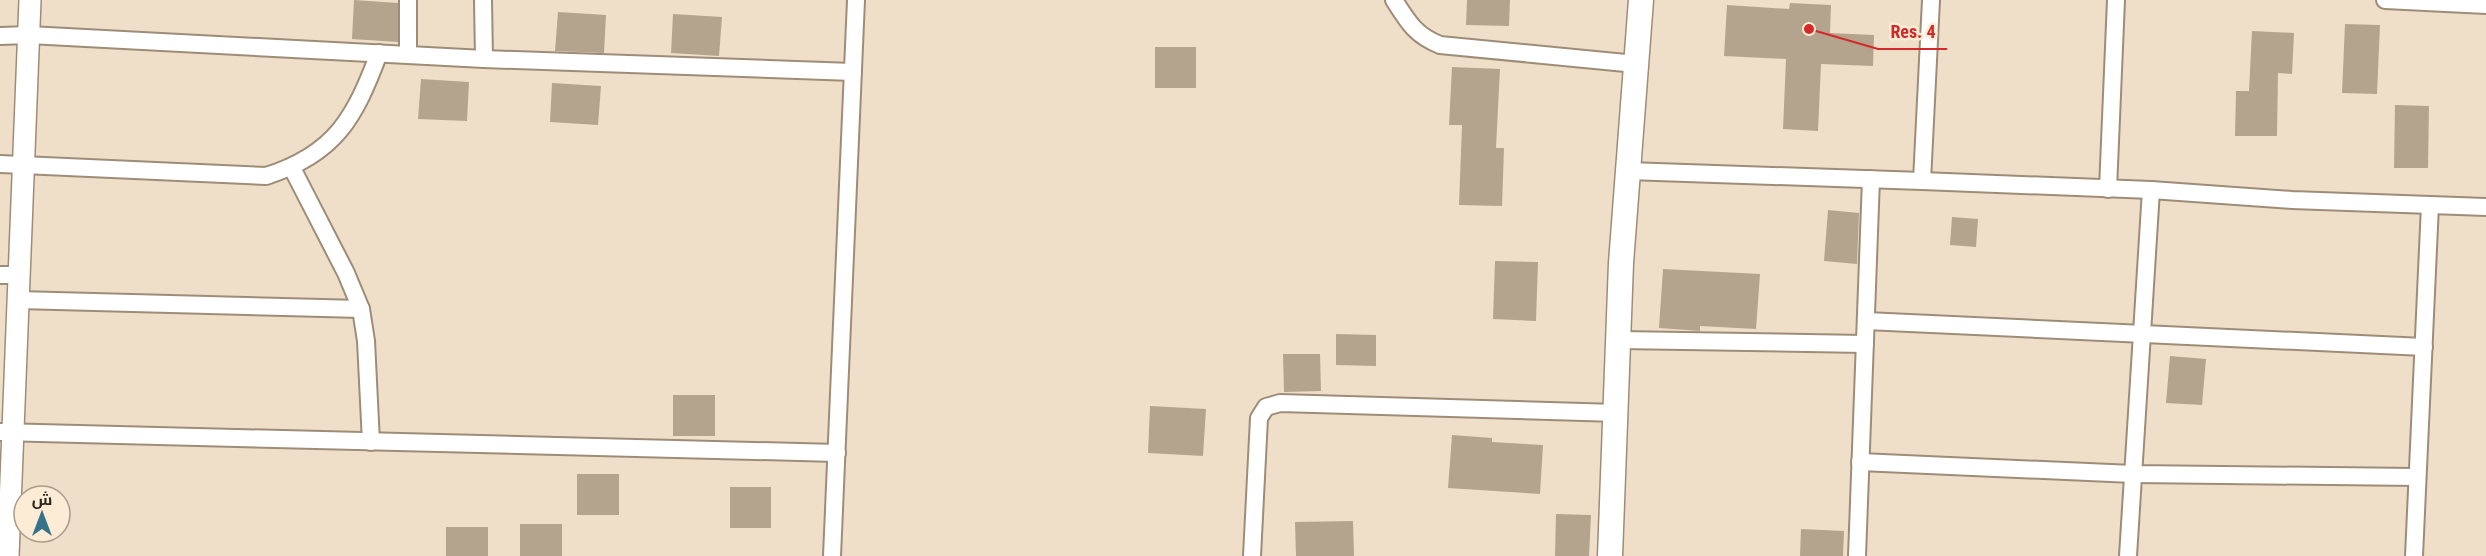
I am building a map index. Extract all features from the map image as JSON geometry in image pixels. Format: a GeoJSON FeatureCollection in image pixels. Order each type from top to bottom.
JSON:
{"type":"FeatureCollection","features":[{"type":"Feature","properties":{"kind":"main road"},"geometry":{"type":"LineString","coordinates":[[1610,556],[1621,263],[1641,0]]}},
{"type":"Feature","properties":{"kind":"street"},"geometry":{"type":"LineString","coordinates":[[8,556],[6,432],[18,300],[9,275],[23,165],[30,0]]}},
{"type":"Feature","properties":{"kind":"street"},"geometry":{"type":"LineString","coordinates":[[408,0],[408,54]]}},
{"type":"Feature","properties":{"kind":"street"},"geometry":{"type":"LineString","coordinates":[[483,0],[484,59]]}},
{"type":"Feature","properties":{"kind":"street"},"geometry":{"type":"LineString","coordinates":[[832,556],[856,0]]}},
{"type":"Feature","properties":{"kind":"street"},"geometry":{"type":"LineString","coordinates":[[1394,0],[1409,25],[1423,38],[1440,45],[1636,64]]}},
{"type":"Feature","properties":{"kind":"street"},"geometry":{"type":"LineString","coordinates":[[1922,181],[1931,0]]}},
{"type":"Feature","properties":{"kind":"street"},"geometry":{"type":"LineString","coordinates":[[2108,189],[2116,0]]}},
{"type":"Feature","properties":{"kind":"street"},"geometry":{"type":"LineString","coordinates":[[2385,0],[2486,5]]}},
{"type":"Feature","properties":{"kind":"street"},"geometry":{"type":"LineString","coordinates":[[0,36],[29,35],[484,59],[853,72]]}},
{"type":"Feature","properties":{"kind":"street"},"geometry":{"type":"LineString","coordinates":[[0,164],[266,176],[292,168],[316,154],[335,135],[362,99],[380,53]]}},
{"type":"Feature","properties":{"kind":"street"},"geometry":{"type":"LineString","coordinates":[[292,168],[346,273],[361,309],[366,341],[371,442]]}},
{"type":"Feature","properties":{"kind":"street"},"geometry":{"type":"LineString","coordinates":[[1628,171],[2151,190],[2292,200],[2486,207]]}},
{"type":"Feature","properties":{"kind":"street"},"geometry":{"type":"LineString","coordinates":[[1857,556],[1871,179]]}},
{"type":"Feature","properties":{"kind":"street"},"geometry":{"type":"LineString","coordinates":[[2128,556],[2151,190]]}},
{"type":"Feature","properties":{"kind":"street"},"geometry":{"type":"LineString","coordinates":[[2414,556],[2430,206]]}},
{"type":"Feature","properties":{"kind":"street"},"geometry":{"type":"LineString","coordinates":[[18,300],[361,309]]}},
{"type":"Feature","properties":{"kind":"street"},"geometry":{"type":"LineString","coordinates":[[1866,321],[2424,347]]}},
{"type":"Feature","properties":{"kind":"street"},"geometry":{"type":"LineString","coordinates":[[1619,340],[1865,344]]}},
{"type":"Feature","properties":{"kind":"street"},"geometry":{"type":"LineString","coordinates":[[1252,556],[1259,418],[1266,407],[1280,403],[1617,413]]}},
{"type":"Feature","properties":{"kind":"street"},"geometry":{"type":"LineString","coordinates":[[6,432],[837,453]]}},
{"type":"Feature","properties":{"kind":"street"},"geometry":{"type":"LineString","coordinates":[[1860,462],[2133,474],[2416,477]]}},
{"type":"Feature","properties":{"kind":"building"},"geometry":{"type":"Polygon","coordinates":[[[354,0],[398,3],[398,42],[352,39],[354,0]]]}},
{"type":"Feature","properties":{"kind":"building"},"geometry":{"type":"Polygon","coordinates":[[[1467,0],[1510,0],[1509,26],[1466,25],[1467,0]]]}},
{"type":"Feature","properties":{"kind":"building"},"geometry":{"type":"Polygon","coordinates":[[[1790,3],[1831,5],[1830,33],[1874,35],[1873,66],[1821,64],[1818,131],[1783,129],[1786,59],[1724,56],[1727,5],[1789,9],[1790,3]]]}},
{"type":"Feature","properties":{"kind":"building"},"geometry":{"type":"Polygon","coordinates":[[[558,12],[606,15],[604,53],[555,51],[558,12]]]}},
{"type":"Feature","properties":{"kind":"building"},"geometry":{"type":"Polygon","coordinates":[[[673,14],[722,17],[719,56],[671,53],[673,14]]]}},
{"type":"Feature","properties":{"kind":"building"},"geometry":{"type":"Polygon","coordinates":[[[2345,24],[2380,25],[2377,94],[2342,93],[2345,24]]]}},
{"type":"Feature","properties":{"kind":"building"},"geometry":{"type":"Polygon","coordinates":[[[2252,31],[2294,33],[2292,74],[2278,73],[2277,136],[2235,136],[2236,91],[2249,91],[2252,31]]]}},
{"type":"Feature","properties":{"kind":"building"},"geometry":{"type":"Polygon","coordinates":[[[1155,47],[1196,47],[1196,88],[1155,88],[1155,47]]]}},
{"type":"Feature","properties":{"kind":"building"},"geometry":{"type":"Polygon","coordinates":[[[1452,67],[1500,69],[1496,148],[1504,148],[1502,206],[1459,205],[1462,125],[1449,125],[1452,67]]]}},
{"type":"Feature","properties":{"kind":"building"},"geometry":{"type":"Polygon","coordinates":[[[421,79],[469,82],[467,121],[418,119],[421,79]]]}},
{"type":"Feature","properties":{"kind":"building"},"geometry":{"type":"Polygon","coordinates":[[[552,83],[601,86],[598,125],[550,122],[552,83]]]}},
{"type":"Feature","properties":{"kind":"building"},"geometry":{"type":"Polygon","coordinates":[[[2395,105],[2429,106],[2428,168],[2394,168],[2395,105]]]}},
{"type":"Feature","properties":{"kind":"building"},"geometry":{"type":"Polygon","coordinates":[[[1828,210],[1859,213],[1857,264],[1824,261],[1828,210]]]}},
{"type":"Feature","properties":{"kind":"building"},"geometry":{"type":"Polygon","coordinates":[[[1952,217],[1978,219],[1976,247],[1950,245],[1952,217]]]}},
{"type":"Feature","properties":{"kind":"building"},"geometry":{"type":"Polygon","coordinates":[[[1495,261],[1538,262],[1536,321],[1493,319],[1495,261]]]}},
{"type":"Feature","properties":{"kind":"building"},"geometry":{"type":"Polygon","coordinates":[[[1663,269],[1760,274],[1756,329],[1700,326],[1700,331],[1659,328],[1663,269]]]}},
{"type":"Feature","properties":{"kind":"building"},"geometry":{"type":"Polygon","coordinates":[[[1336,334],[1376,335],[1376,366],[1336,365],[1336,334]]]}},
{"type":"Feature","properties":{"kind":"building"},"geometry":{"type":"Polygon","coordinates":[[[1283,354],[1320,354],[1321,391],[1284,392],[1283,354]]]}},
{"type":"Feature","properties":{"kind":"building"},"geometry":{"type":"Polygon","coordinates":[[[2170,356],[2206,359],[2202,405],[2166,403],[2170,356]]]}},
{"type":"Feature","properties":{"kind":"building"},"geometry":{"type":"Polygon","coordinates":[[[673,395],[715,395],[715,436],[673,436],[673,395]]]}},
{"type":"Feature","properties":{"kind":"building"},"geometry":{"type":"Polygon","coordinates":[[[1150,406],[1206,409],[1203,456],[1148,453],[1150,406]]]}},
{"type":"Feature","properties":{"kind":"building"},"geometry":{"type":"Polygon","coordinates":[[[1452,435],[1492,438],[1492,442],[1543,445],[1540,494],[1448,488],[1452,435]]]}},
{"type":"Feature","properties":{"kind":"building"},"geometry":{"type":"Polygon","coordinates":[[[577,474],[619,474],[619,515],[577,515],[577,474]]]}},
{"type":"Feature","properties":{"kind":"building"},"geometry":{"type":"Polygon","coordinates":[[[730,487],[771,487],[771,528],[730,528],[730,487]]]}},
{"type":"Feature","properties":{"kind":"building"},"geometry":{"type":"Polygon","coordinates":[[[1556,514],[1591,515],[1589,556],[1555,556],[1556,514]]]}},
{"type":"Feature","properties":{"kind":"building"},"geometry":{"type":"Polygon","coordinates":[[[1353,521],[1354,556],[1296,556],[1295,522],[1353,521]]]}},
{"type":"Feature","properties":{"kind":"building"},"geometry":{"type":"Polygon","coordinates":[[[520,524],[562,524],[562,556],[520,556],[520,524]]]}},
{"type":"Feature","properties":{"kind":"building"},"geometry":{"type":"Polygon","coordinates":[[[446,527],[488,527],[488,556],[446,556],[446,527]]]}},
{"type":"Feature","properties":{"kind":"building"},"geometry":{"type":"Polygon","coordinates":[[[1801,529],[1844,531],[1843,556],[1800,556],[1801,529]]]}},
{"type":"Feature","properties":{"kind":"place","name":"Res. 4"},"geometry":{"type":"Point","coordinates":[1809,29]}}]}
